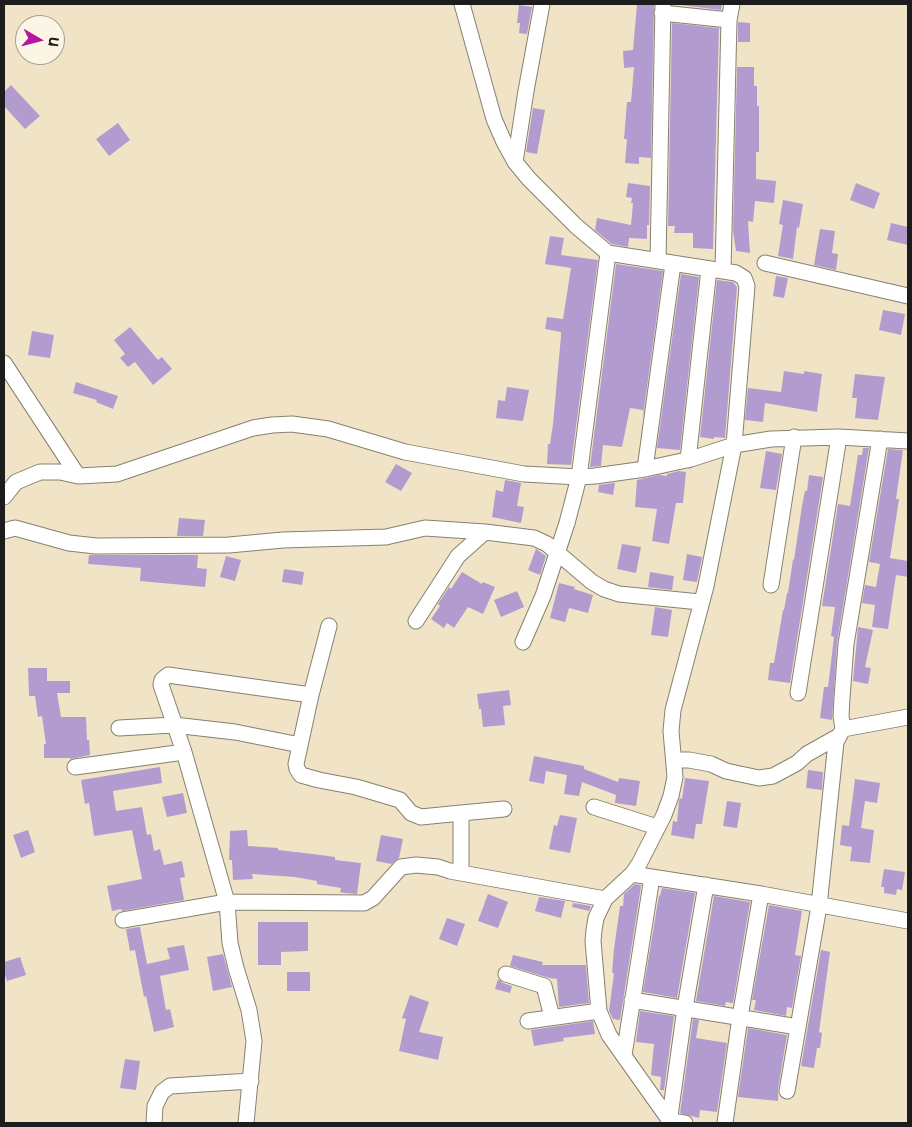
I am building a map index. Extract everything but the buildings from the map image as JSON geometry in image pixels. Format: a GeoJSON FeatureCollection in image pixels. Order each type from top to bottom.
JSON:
{"type":"FeatureCollection","features":[{"type":"Feature","properties":{"kind":"street"},"geometry":{"type":"LineString","coordinates":[[462,4],[494,119],[504,142],[515,162],[576,226],[608,253],[741,275],[747,286],[734,445],[714,547],[673,710],[672,731],[675,777],[671,796],[650,846],[632,874],[605,899],[596,918],[594,936],[599,1010],[609,1035],[669,1122]]}},
{"type":"Feature","properties":{"kind":"street"},"geometry":{"type":"LineString","coordinates":[[515,162],[542,4]]}},
{"type":"Feature","properties":{"kind":"street"},"geometry":{"type":"LineString","coordinates":[[688,460],[716,270],[729,20],[732,4]]}},
{"type":"Feature","properties":{"kind":"street"},"geometry":{"type":"LineString","coordinates":[[658,260],[663,8],[729,20]]}},
{"type":"Feature","properties":{"kind":"street"},"geometry":{"type":"LineString","coordinates":[[523,642],[543,596],[567,523],[578,477],[608,253]]}},
{"type":"Feature","properties":{"kind":"street"},"geometry":{"type":"LineString","coordinates":[[765,263],[908,296]]}},
{"type":"Feature","properties":{"kind":"street"},"geometry":{"type":"LineString","coordinates":[[645,469],[673,264]]}},
{"type":"Feature","properties":{"kind":"street"},"geometry":{"type":"LineString","coordinates":[[4,363],[78,476]]}},
{"type":"Feature","properties":{"kind":"street"},"geometry":{"type":"LineString","coordinates":[[4,497],[16,482],[40,472],[60,472],[78,476],[118,474],[253,428],[272,425],[310,425],[405,452],[524,474],[578,477],[645,469],[688,460],[734,445],[771,439],[839,437],[908,441]]}},
{"type":"Feature","properties":{"kind":"street"},"geometry":{"type":"LineString","coordinates":[[798,694],[839,437]]}},
{"type":"Feature","properties":{"kind":"street"},"geometry":{"type":"LineString","coordinates":[[771,585],[794,438]]}},
{"type":"Feature","properties":{"kind":"street"},"geometry":{"type":"LineString","coordinates":[[787,1091],[819,906],[835,751],[841,732],[845,653],[880,439]]}},
{"type":"Feature","properties":{"kind":"street"},"geometry":{"type":"LineString","coordinates":[[4,531],[15,528],[70,543],[96,546],[229,545],[283,540],[386,536],[425,528],[485,532],[534,538],[547,544],[592,582],[604,589],[619,594],[700,602]]}},
{"type":"Feature","properties":{"kind":"street"},"geometry":{"type":"LineString","coordinates":[[416,621],[458,556],[485,532]]}},
{"type":"Feature","properties":{"kind":"street"},"geometry":{"type":"LineString","coordinates":[[329,626],[296,764],[301,775],[373,791],[400,800],[411,813],[421,817],[504,809]]}},
{"type":"Feature","properties":{"kind":"street"},"geometry":{"type":"LineString","coordinates":[[246,1123],[254,1041],[249,1010],[230,942],[227,902],[184,752],[161,686],[162,680],[168,675],[311,695]]}},
{"type":"Feature","properties":{"kind":"street"},"geometry":{"type":"LineString","coordinates":[[674,760],[689,760],[711,764],[726,771],[758,778],[773,776],[797,763],[807,754],[841,732],[908,717]]}},
{"type":"Feature","properties":{"kind":"street"},"geometry":{"type":"LineString","coordinates":[[119,728],[174,725],[236,732],[300,745]]}},
{"type":"Feature","properties":{"kind":"street"},"geometry":{"type":"LineString","coordinates":[[75,767],[184,752]]}},
{"type":"Feature","properties":{"kind":"street"},"geometry":{"type":"LineString","coordinates":[[594,807],[656,828]]}},
{"type":"Feature","properties":{"kind":"street"},"geometry":{"type":"LineString","coordinates":[[460,813],[461,873]]}},
{"type":"Feature","properties":{"kind":"street"},"geometry":{"type":"LineString","coordinates":[[123,920],[227,902],[364,902],[373,898],[401,867],[416,865],[438,866],[461,873],[605,899]]}},
{"type":"Feature","properties":{"kind":"street"},"geometry":{"type":"LineString","coordinates":[[632,874],[761,894],[908,921]]}},
{"type":"Feature","properties":{"kind":"street"},"geometry":{"type":"LineString","coordinates":[[624,1055],[652,877]]}},
{"type":"Feature","properties":{"kind":"street"},"geometry":{"type":"LineString","coordinates":[[669,1122],[685,1008],[706,885]]}},
{"type":"Feature","properties":{"kind":"street"},"geometry":{"type":"LineString","coordinates":[[725,1123],[740,1017],[761,894]]}},
{"type":"Feature","properties":{"kind":"street"},"geometry":{"type":"LineString","coordinates":[[506,974],[544,986],[552,1017]]}},
{"type":"Feature","properties":{"kind":"street"},"geometry":{"type":"LineString","coordinates":[[632,1000],[798,1027]]}},
{"type":"Feature","properties":{"kind":"street"},"geometry":{"type":"LineString","coordinates":[[528,1021],[599,1010]]}},
{"type":"Feature","properties":{"kind":"street"},"geometry":{"type":"LineString","coordinates":[[154,1123],[155,1106],[162,1092],[170,1086],[250,1082]]}},
{"type":"Feature","properties":{"kind":"street"},"geometry":{"type":"LineString","coordinates":[[669,1122],[685,1123]]}}]}
